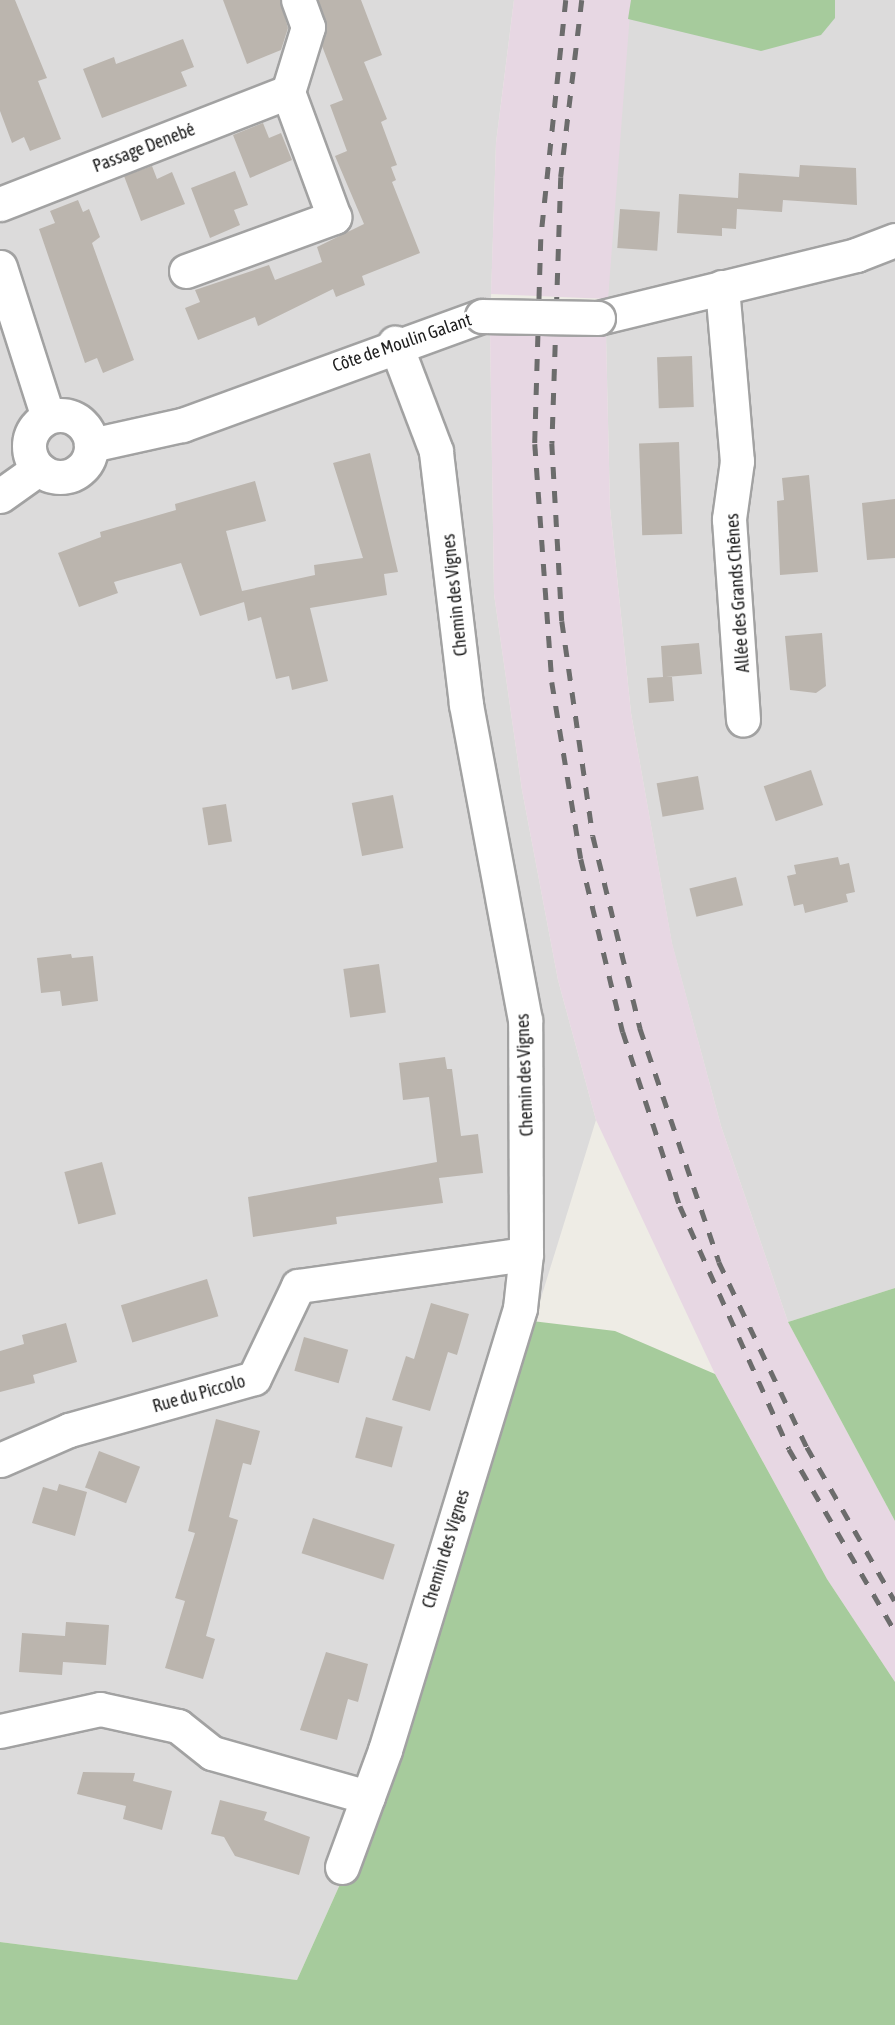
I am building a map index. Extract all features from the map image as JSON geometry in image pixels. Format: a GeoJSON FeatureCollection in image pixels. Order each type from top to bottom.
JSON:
{"type":"FeatureCollection","features":[{"type":"Feature","properties":{"kind":"street"},"geometry":{"type":"LineString","coordinates":[[186,271],[334,217],[288,92],[308,27],[297,0]]}},
{"type":"Feature","properties":{"kind":"street","name":"Passage Denebé"},"geometry":{"type":"LineString","coordinates":[[0,204],[288,92]]}},
{"type":"Feature","properties":{"kind":"street","name":"Côte de Moulin Galant"},"geometry":{"type":"LineString","coordinates":[[91,445],[182,424],[395,343],[482,316],[598,318],[856,255],[895,240]]}},
{"type":"Feature","properties":{"kind":"street"},"geometry":{"type":"LineString","coordinates":[[0,267],[48,417]]}},
{"type":"Feature","properties":{"kind":"street","name":"Allée des Grands Chênes"},"geometry":{"type":"LineString","coordinates":[[722,287],[737,461],[729,519],[743,720]]}},
{"type":"Feature","properties":{"kind":"street","name":"Chemin des Vignes"},"geometry":{"type":"LineString","coordinates":[[342,1867],[368,1797],[520,1308],[526,1254],[525,1020],[466,704],[436,451],[395,343]]}},
{"type":"Feature","properties":{"kind":"street"},"geometry":{"type":"LineString","coordinates":[[48,417],[76,419],[91,445],[82,469],[67,477],[38,469],[30,457],[30,436],[48,417]]}},
{"type":"Feature","properties":{"kind":"street"},"geometry":{"type":"LineString","coordinates":[[0,496],[38,469]]}},
{"type":"Feature","properties":{"kind":"street","name":"Rue du Piccolo"},"geometry":{"type":"LineString","coordinates":[[0,1460],[69,1430],[254,1378],[298,1286],[526,1254]]}},
{"type":"Feature","properties":{"kind":"street"},"geometry":{"type":"LineString","coordinates":[[0,1731],[100,1709],[178,1726],[212,1753],[368,1797]]}},
{"type":"Feature","properties":{"kind":"shaded area"},"geometry":{"type":"Polygon","coordinates":[[[0,0],[514,0],[496,143],[490,329],[494,594],[522,790],[558,980],[596,1120],[403,1744],[297,1980],[0,1942],[0,0]]]}},
{"type":"Feature","properties":{"kind":"shaded area"},"geometry":{"type":"Polygon","coordinates":[[[514,0],[631,0],[608,299],[491,294],[496,143],[514,0]]]}},
{"type":"Feature","properties":{"kind":"shaded area"},"geometry":{"type":"Polygon","coordinates":[[[631,0],[895,0],[895,1288],[788,1322],[721,1126],[672,944],[631,713],[610,508],[606,334],[615,154],[631,0]]]}},
{"type":"Feature","properties":{"kind":"shaded area"},"geometry":{"type":"Polygon","coordinates":[[[490,329],[606,334],[610,508],[631,713],[672,943],[721,1126],[788,1322],[895,1521],[895,1682],[827,1579],[715,1374],[596,1120],[558,980],[522,790],[494,594],[490,329]]]}},
{"type":"Feature","properties":{"kind":"green space"},"geometry":{"type":"Polygon","coordinates":[[[631,0],[835,0],[835,18],[821,35],[761,51],[628,19],[631,0]]]}},
{"type":"Feature","properties":{"kind":"green space"},"geometry":{"type":"Polygon","coordinates":[[[895,1288],[895,1521],[788,1322],[895,1288]]]}},
{"type":"Feature","properties":{"kind":"green space"},"geometry":{"type":"Polygon","coordinates":[[[532,1321],[615,1331],[715,1374],[827,1579],[895,1682],[895,2025],[0,2025],[0,1942],[297,1980],[403,1744],[532,1321]]]}},
{"type":"Feature","properties":{"kind":"building"},"geometry":{"type":"Polygon","coordinates":[[[0,0],[15,0],[47,78],[38,81],[61,139],[30,151],[24,137],[12,143],[0,111],[0,0]]]}},
{"type":"Feature","properties":{"kind":"building"},"geometry":{"type":"Polygon","coordinates":[[[223,0],[280,0],[288,28],[281,50],[247,64],[223,0]]]}},
{"type":"Feature","properties":{"kind":"building"},"geometry":{"type":"Polygon","coordinates":[[[318,0],[361,0],[382,55],[364,62],[387,119],[381,122],[397,165],[391,167],[396,180],[392,182],[420,253],[362,276],[365,285],[336,297],[333,289],[258,326],[255,317],[198,340],[185,308],[200,302],[195,290],[269,265],[275,280],[322,262],[317,247],[364,224],[335,156],[347,151],[330,105],[343,100],[322,46],[326,21],[318,0]]]}},
{"type":"Feature","properties":{"kind":"building"},"geometry":{"type":"Polygon","coordinates":[[[183,39],[194,67],[181,72],[187,86],[102,118],[83,69],[114,57],[116,64],[183,39]]]}},
{"type":"Feature","properties":{"kind":"building"},"geometry":{"type":"Polygon","coordinates":[[[263,123],[269,138],[281,133],[292,160],[250,178],[233,135],[263,123]]]}},
{"type":"Feature","properties":{"kind":"building"},"geometry":{"type":"Polygon","coordinates":[[[800,165],[856,168],[857,205],[783,200],[782,212],[737,209],[736,229],[722,228],[722,236],[677,233],[679,194],[738,198],[739,173],[799,177],[800,165]]]}},
{"type":"Feature","properties":{"kind":"building"},"geometry":{"type":"Polygon","coordinates":[[[152,166],[157,179],[172,172],[185,204],[141,221],[124,176],[152,166]]]}},
{"type":"Feature","properties":{"kind":"building"},"geometry":{"type":"Polygon","coordinates":[[[235,171],[248,205],[234,210],[240,225],[210,238],[191,188],[235,171]]]}},
{"type":"Feature","properties":{"kind":"building"},"geometry":{"type":"Polygon","coordinates":[[[78,200],[83,212],[89,209],[100,237],[92,243],[134,360],[103,373],[97,358],[85,363],[39,229],[55,223],[50,211],[78,200]]]}},
{"type":"Feature","properties":{"kind":"building"},"geometry":{"type":"Polygon","coordinates":[[[620,209],[660,212],[657,251],[617,248],[620,209]]]}},
{"type":"Feature","properties":{"kind":"building"},"geometry":{"type":"Polygon","coordinates":[[[692,356],[694,407],[659,408],[657,357],[692,356]]]}},
{"type":"Feature","properties":{"kind":"building"},"geometry":{"type":"Polygon","coordinates":[[[679,442],[682,534],[642,535],[639,443],[679,442]]]}},
{"type":"Feature","properties":{"kind":"building"},"geometry":{"type":"Polygon","coordinates":[[[370,453],[398,572],[384,574],[387,595],[310,608],[328,681],[292,690],[289,676],[276,679],[261,617],[248,621],[244,602],[200,616],[181,563],[114,582],[118,593],[79,607],[58,553],[101,537],[100,532],[176,510],[175,504],[255,481],[266,521],[226,531],[242,591],[315,575],[314,565],[363,558],[333,463],[370,453]]]}},
{"type":"Feature","properties":{"kind":"building"},"geometry":{"type":"Polygon","coordinates":[[[809,475],[818,572],[780,575],[777,501],[784,500],[782,478],[809,475]]]}},
{"type":"Feature","properties":{"kind":"building"},"geometry":{"type":"Polygon","coordinates":[[[895,499],[895,558],[867,560],[862,503],[895,499]]]}},
{"type":"Feature","properties":{"kind":"building"},"geometry":{"type":"Polygon","coordinates":[[[822,633],[826,686],[816,693],[790,690],[785,636],[822,633]]]}},
{"type":"Feature","properties":{"kind":"building"},"geometry":{"type":"Polygon","coordinates":[[[699,643],[702,674],[666,677],[672,677],[674,701],[649,703],[647,678],[663,677],[661,646],[699,643]]]}},
{"type":"Feature","properties":{"kind":"building"},"geometry":{"type":"Polygon","coordinates":[[[811,770],[823,805],[776,821],[764,786],[811,770]]]}},
{"type":"Feature","properties":{"kind":"building"},"geometry":{"type":"Polygon","coordinates":[[[698,776],[704,809],[663,817],[657,783],[698,776]]]}},
{"type":"Feature","properties":{"kind":"building"},"geometry":{"type":"Polygon","coordinates":[[[393,795],[403,848],[362,856],[352,803],[393,795]]]}},
{"type":"Feature","properties":{"kind":"building"},"geometry":{"type":"Polygon","coordinates":[[[226,804],[232,842],[208,845],[202,808],[226,804]]]}},
{"type":"Feature","properties":{"kind":"building"},"geometry":{"type":"Polygon","coordinates":[[[838,857],[840,865],[849,863],[855,892],[846,894],[848,902],[805,913],[803,904],[794,906],[787,876],[796,874],[794,865],[838,857]]]}},
{"type":"Feature","properties":{"kind":"building"},"geometry":{"type":"Polygon","coordinates":[[[736,877],[743,905],[696,917],[689,889],[736,877]]]}},
{"type":"Feature","properties":{"kind":"building"},"geometry":{"type":"Polygon","coordinates":[[[71,954],[72,958],[93,956],[98,1001],[62,1006],[60,991],[41,993],[37,958],[71,954]]]}},
{"type":"Feature","properties":{"kind":"building"},"geometry":{"type":"Polygon","coordinates":[[[379,964],[386,1013],[350,1018],[343,969],[379,964]]]}},
{"type":"Feature","properties":{"kind":"building"},"geometry":{"type":"Polygon","coordinates":[[[445,1057],[447,1069],[452,1069],[461,1136],[478,1134],[483,1173],[439,1178],[443,1203],[336,1217],[337,1224],[253,1237],[248,1197],[437,1162],[429,1097],[403,1100],[399,1063],[445,1057]]]}},
{"type":"Feature","properties":{"kind":"building"},"geometry":{"type":"Polygon","coordinates":[[[102,1162],[116,1214],[78,1224],[64,1172],[102,1162]]]}},
{"type":"Feature","properties":{"kind":"building"},"geometry":{"type":"Polygon","coordinates":[[[207,1279],[218,1316],[132,1343],[121,1305],[207,1279]]]}},
{"type":"Feature","properties":{"kind":"building"},"geometry":{"type":"Polygon","coordinates":[[[431,1303],[469,1314],[457,1355],[448,1352],[430,1411],[392,1400],[406,1356],[414,1359],[431,1303]]]}},
{"type":"Feature","properties":{"kind":"building"},"geometry":{"type":"Polygon","coordinates":[[[66,1323],[77,1362],[33,1375],[35,1383],[0,1392],[0,1351],[24,1344],[22,1335],[66,1323]]]}},
{"type":"Feature","properties":{"kind":"building"},"geometry":{"type":"Polygon","coordinates":[[[304,1337],[348,1350],[339,1383],[294,1371],[304,1337]]]}},
{"type":"Feature","properties":{"kind":"building"},"geometry":{"type":"Polygon","coordinates":[[[366,1417],[403,1427],[392,1467],[355,1458],[366,1417]]]}},
{"type":"Feature","properties":{"kind":"building"},"geometry":{"type":"Polygon","coordinates":[[[216,1419],[260,1431],[251,1465],[243,1463],[229,1517],[238,1520],[206,1636],[215,1639],[203,1679],[165,1668],[185,1601],[175,1598],[195,1533],[188,1531],[216,1419]]]}},
{"type":"Feature","properties":{"kind":"building"},"geometry":{"type":"Polygon","coordinates":[[[99,1451],[140,1467],[126,1503],[85,1487],[99,1451]]]}},
{"type":"Feature","properties":{"kind":"building"},"geometry":{"type":"Polygon","coordinates":[[[59,1484],[87,1492],[75,1536],[32,1523],[43,1487],[57,1491],[59,1484]]]}},
{"type":"Feature","properties":{"kind":"building"},"geometry":{"type":"Polygon","coordinates":[[[313,1518],[395,1545],[383,1580],[302,1553],[313,1518]]]}},
{"type":"Feature","properties":{"kind":"building"},"geometry":{"type":"Polygon","coordinates":[[[66,1622],[109,1625],[106,1665],[63,1662],[62,1675],[19,1672],[22,1633],[65,1636],[66,1622]]]}},
{"type":"Feature","properties":{"kind":"building"},"geometry":{"type":"Polygon","coordinates":[[[326,1652],[368,1664],[358,1702],[348,1699],[337,1740],[300,1730],[326,1652]]]}},
{"type":"Feature","properties":{"kind":"building"},"geometry":{"type":"Polygon","coordinates":[[[83,1772],[135,1773],[133,1781],[172,1791],[162,1830],[123,1819],[126,1806],[77,1794],[83,1772]]]}},
{"type":"Feature","properties":{"kind":"building"},"geometry":{"type":"Polygon","coordinates":[[[220,1800],[267,1812],[264,1820],[310,1837],[299,1875],[235,1856],[224,1837],[211,1834],[220,1800]]]}},
{"type":"Feature","properties":{"kind":"railway"},"geometry":{"type":"LineString","coordinates":[[566,0],[541,239],[535,444],[552,682],[581,859],[623,1032],[680,1206],[789,1449],[895,1631]]}},
{"type":"Feature","properties":{"kind":"railway"},"geometry":{"type":"LineString","coordinates":[[582,0],[561,177],[552,443],[562,621],[593,836],[640,1028],[719,1262],[807,1447],[895,1601]]}}]}
